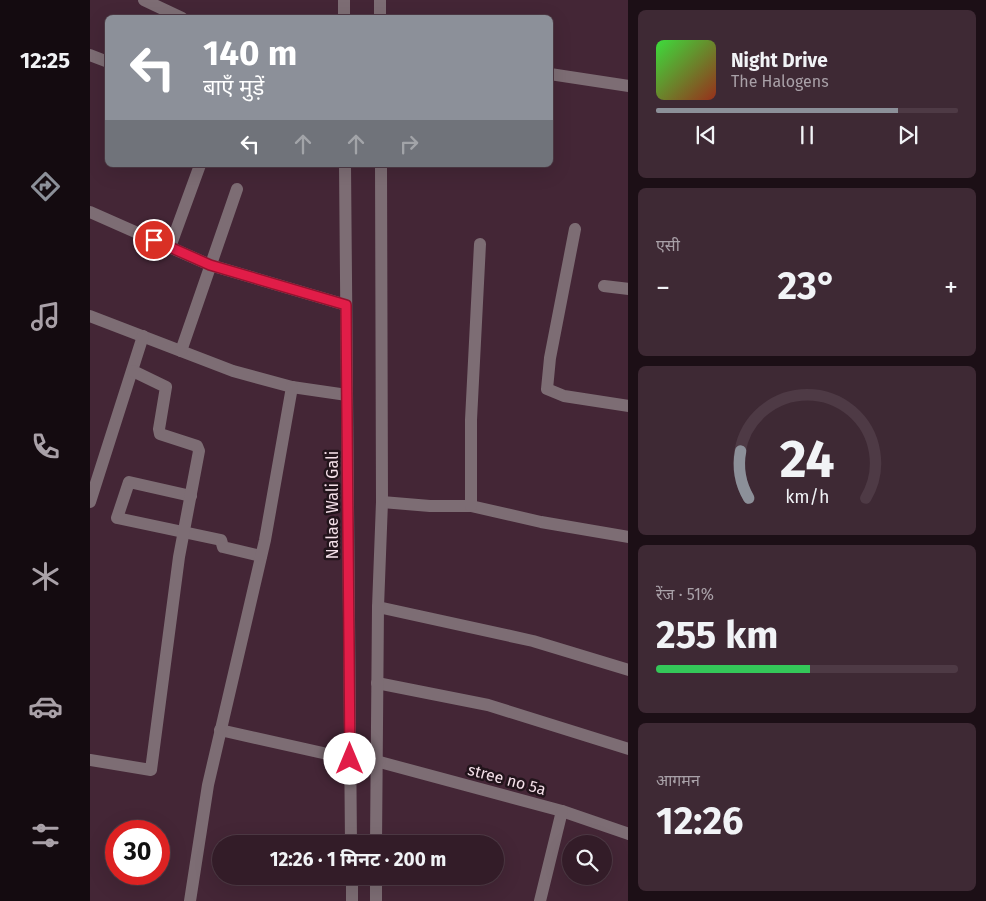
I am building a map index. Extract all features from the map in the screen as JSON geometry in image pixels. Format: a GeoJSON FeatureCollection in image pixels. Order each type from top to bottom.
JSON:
{"type":"FeatureCollection","features":[{"type":"Feature","properties":{"kind":"street"},"geometry":{"type":"LineString","coordinates":[[144,0],[176,15]]}},
{"type":"Feature","properties":{"kind":"street"},"geometry":{"type":"LineString","coordinates":[[344,0],[344,15]]}},
{"type":"Feature","properties":{"kind":"street"},"geometry":{"type":"LineString","coordinates":[[380,0],[380,15]]}},
{"type":"Feature","properties":{"kind":"street"},"geometry":{"type":"LineString","coordinates":[[90,55],[105,61]]}},
{"type":"Feature","properties":{"kind":"street"},"geometry":{"type":"LineString","coordinates":[[553,74],[628,86]]}},
{"type":"Feature","properties":{"kind":"street"},"geometry":{"type":"LineString","coordinates":[[170,247],[199,167]]}},
{"type":"Feature","properties":{"kind":"street","name":"Nalae Wali Gali"},"geometry":{"type":"LineString","coordinates":[[345,167],[351,835]]}},
{"type":"Feature","properties":{"kind":"street"},"geometry":{"type":"LineString","coordinates":[[376,835],[378,607],[382,502],[380,167]]}},
{"type":"Feature","properties":{"kind":"street"},"geometry":{"type":"LineString","coordinates":[[181,351],[237,189]]}},
{"type":"Feature","properties":{"kind":"street"},"geometry":{"type":"LineString","coordinates":[[90,212],[210,265],[346,305]]}},
{"type":"Feature","properties":{"kind":"street"},"geometry":{"type":"LineString","coordinates":[[575,229],[550,358],[547,389],[564,396],[628,406]]}},
{"type":"Feature","properties":{"kind":"street"},"geometry":{"type":"LineString","coordinates":[[471,506],[471,420],[480,244]]}},
{"type":"Feature","properties":{"kind":"street"},"geometry":{"type":"LineString","coordinates":[[604,286],[628,289]]}},
{"type":"Feature","properties":{"kind":"street"},"geometry":{"type":"LineString","coordinates":[[90,316],[233,371],[292,387],[347,395]]}},
{"type":"Feature","properties":{"kind":"street"},"geometry":{"type":"LineString","coordinates":[[90,502],[143,336]]}},
{"type":"Feature","properties":{"kind":"street"},"geometry":{"type":"LineString","coordinates":[[90,760],[151,770],[183,533],[199,448],[160,434],[159,429],[166,387],[133,371]]}},
{"type":"Feature","properties":{"kind":"street"},"geometry":{"type":"LineString","coordinates":[[190,901],[208,786],[261,556],[292,387]]}},
{"type":"Feature","properties":{"kind":"street"},"geometry":{"type":"LineString","coordinates":[[191,496],[129,482],[117,518],[221,540],[223,547],[261,556]]}},
{"type":"Feature","properties":{"kind":"street"},"geometry":{"type":"LineString","coordinates":[[382,502],[430,506],[471,506],[541,522],[628,537]]}},
{"type":"Feature","properties":{"kind":"street"},"geometry":{"type":"LineString","coordinates":[[378,607],[533,641],[628,670]]}},
{"type":"Feature","properties":{"kind":"street"},"geometry":{"type":"LineString","coordinates":[[377,683],[488,705],[628,749]]}},
{"type":"Feature","properties":{"kind":"street","name":"stree no 5a"},"geometry":{"type":"LineString","coordinates":[[220,730],[350,759],[376,761],[562,810],[628,834]]}},
{"type":"Feature","properties":{"kind":"street"},"geometry":{"type":"LineString","coordinates":[[540,901],[562,810]]}},
{"type":"Feature","properties":{"kind":"street"},"geometry":{"type":"LineString","coordinates":[[352,885],[352,901]]}},
{"type":"Feature","properties":{"kind":"street"},"geometry":{"type":"LineString","coordinates":[[376,885],[376,901]]}},
{"type":"Feature","properties":{"kind":"route"},"geometry":{"type":"LineString","coordinates":[[154,240],[210,265],[346,305],[350,759]]}}]}
